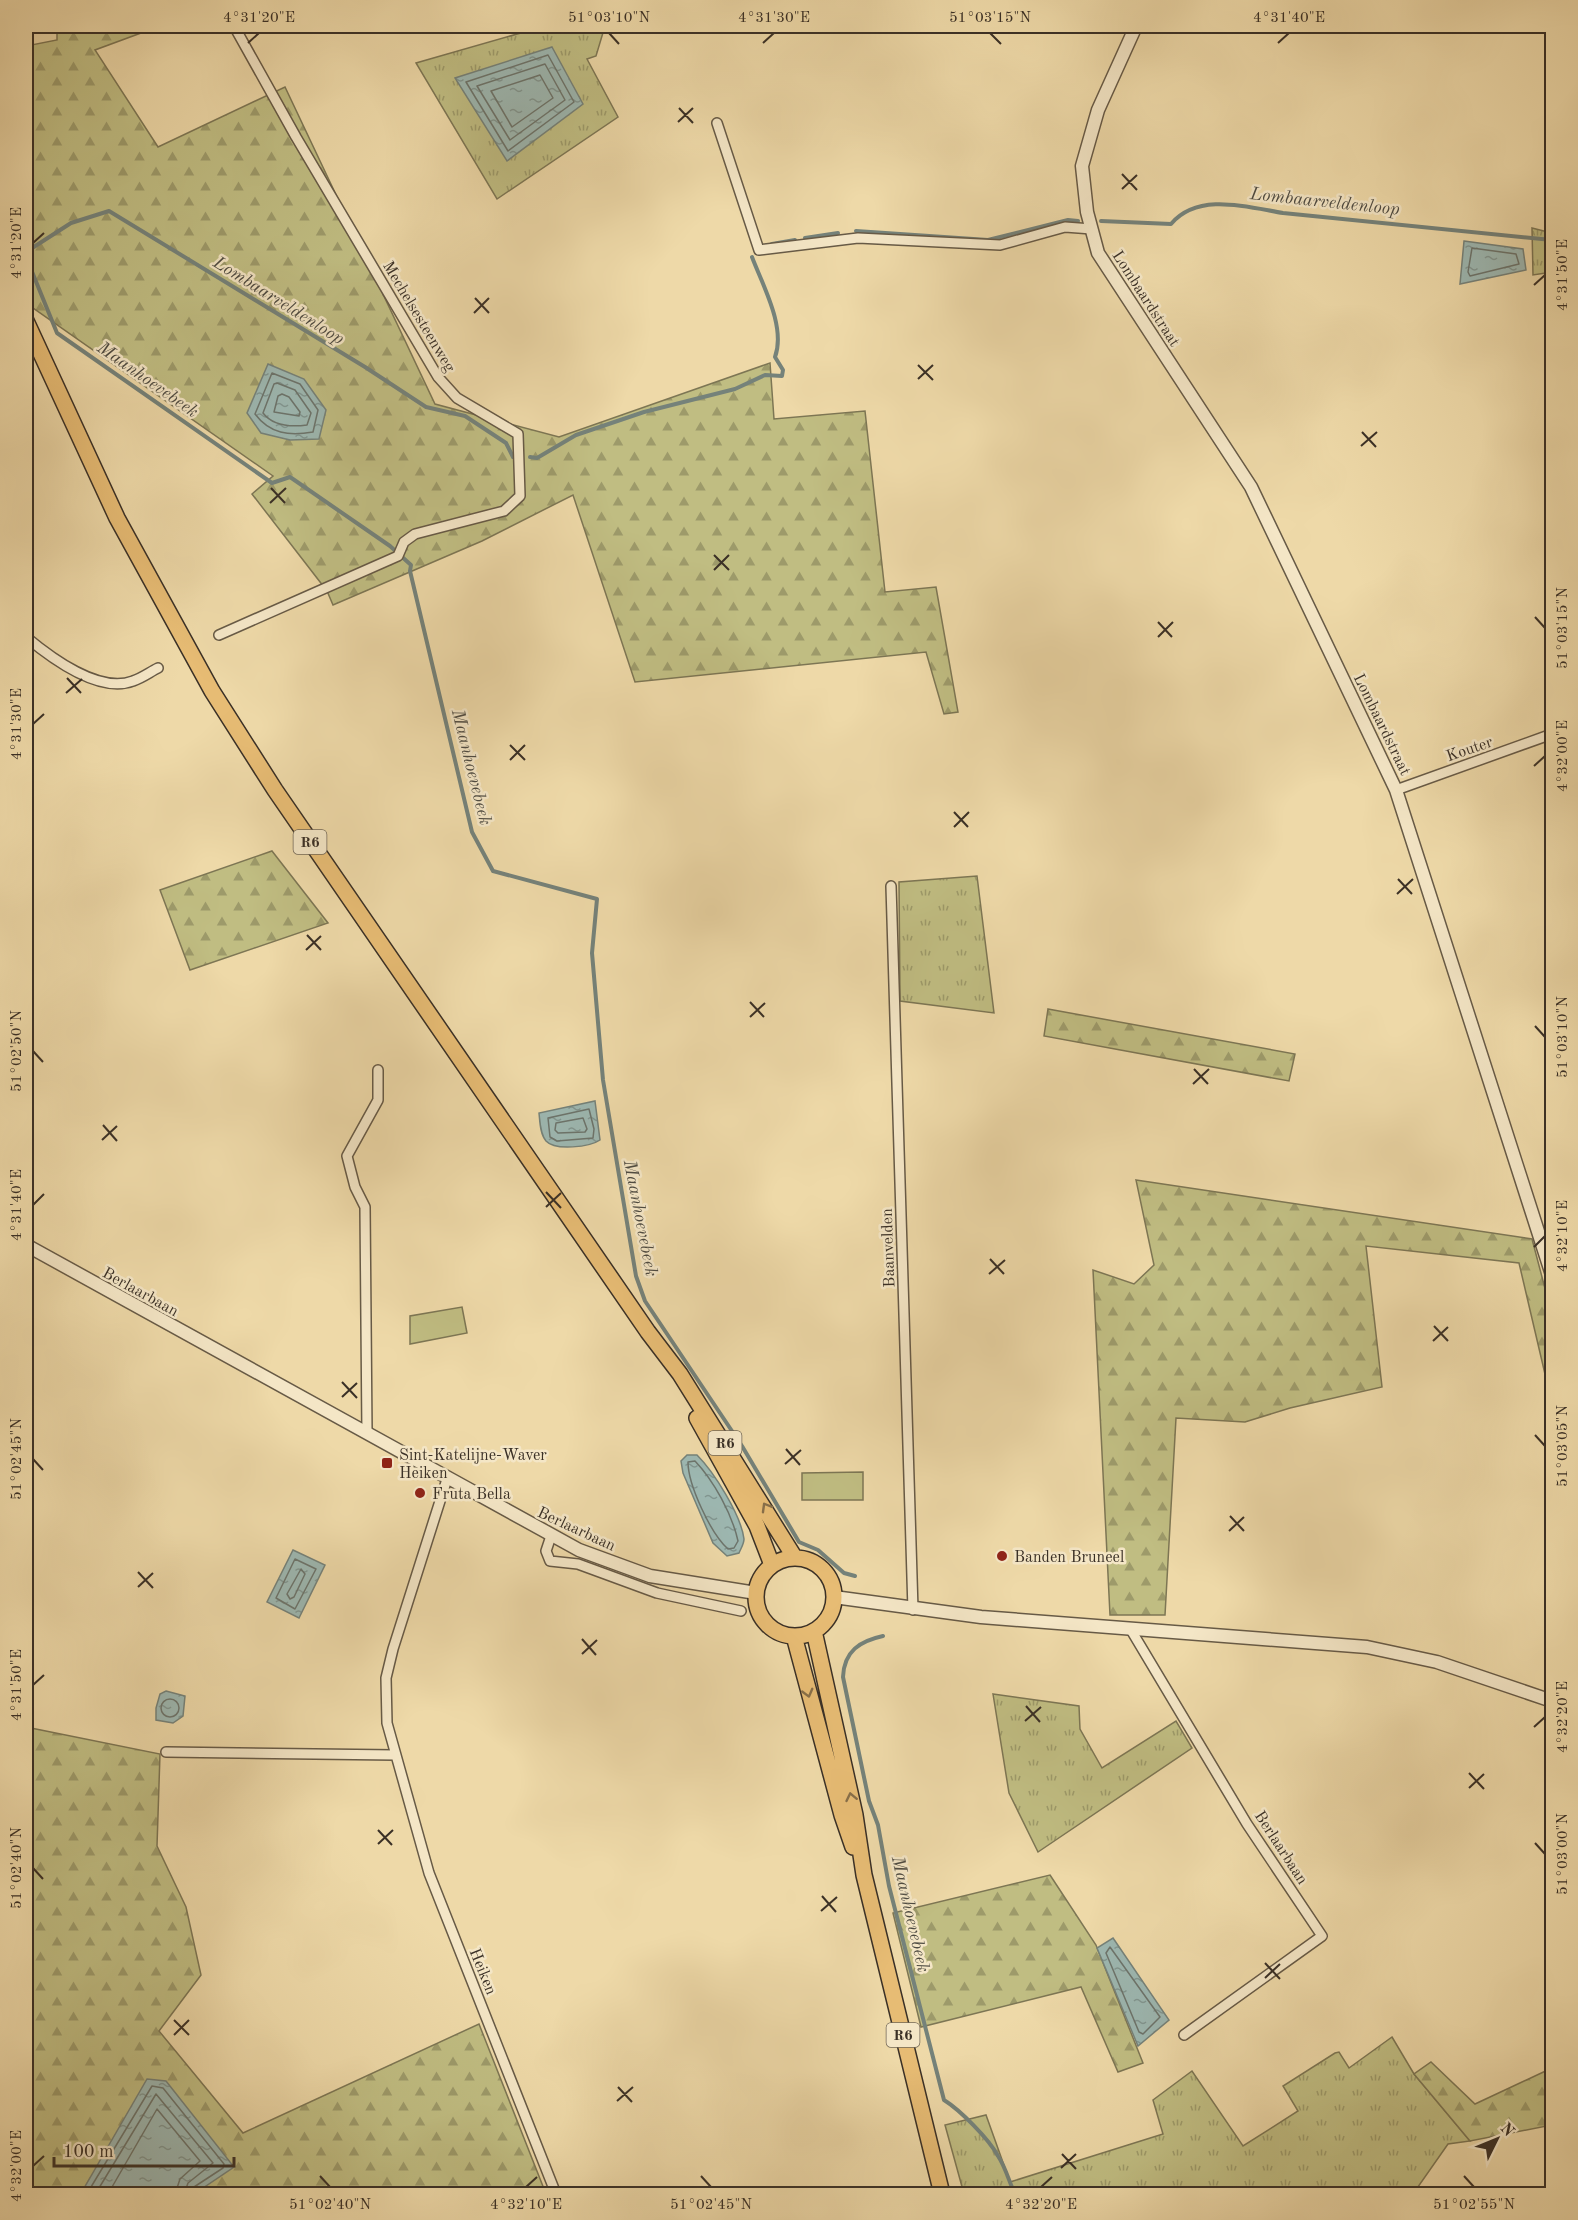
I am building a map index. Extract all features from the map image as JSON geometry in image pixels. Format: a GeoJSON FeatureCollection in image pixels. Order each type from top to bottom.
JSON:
{"type":"FeatureCollection","features":[{"type":"Feature","properties":{"kind":"main road","name":"R6"},"geometry":{"type":"LineString","coordinates":[[26,321],[117,518],[212,691],[281,800],[648,1332],[680,1374],[761,1499],[795,1558]]}},
{"type":"Feature","properties":{"kind":"main road","name":"R6"},"geometry":{"type":"LineString","coordinates":[[648,1332],[757,1526],[772,1565]]}},
{"type":"Feature","properties":{"kind":"main road"},"geometry":{"type":"LineString","coordinates":[[795,1558],[810,1561],[823,1570],[831,1582],[834,1597],[828,1617],[814,1631],[794,1636],[780,1633],[764,1621],[759,1612],[756,1593],[759,1580],[772,1565],[795,1558]]}},
{"type":"Feature","properties":{"kind":"main road","name":"R6"},"geometry":{"type":"LineString","coordinates":[[814,1631],[855,1815],[864,1875],[942,2194]]}},
{"type":"Feature","properties":{"kind":"main road","name":"R6"},"geometry":{"type":"LineString","coordinates":[[794,1636],[842,1815],[864,1875]]}},
{"type":"Feature","properties":{"kind":"street","name":"Mechelsesteenweg"},"geometry":{"type":"LineString","coordinates":[[219,635],[398,556],[404,542],[415,534],[504,511],[520,496],[518,434],[457,398],[438,378],[296,137],[234,26]]}},
{"type":"Feature","properties":{"kind":"street","name":"Lombaardstraat"},"geometry":{"type":"LineString","coordinates":[[1136,26],[1098,110],[1082,166],[1098,253],[1251,487],[1396,790],[1552,1275]]}},
{"type":"Feature","properties":{"kind":"street"},"geometry":{"type":"LineString","coordinates":[[717,123],[759,250],[858,238],[1000,245],[1065,227],[1092,229]]}},
{"type":"Feature","properties":{"kind":"street"},"geometry":{"type":"LineString","coordinates":[[26,637],[78,673],[113,683],[132,682],[158,668]]}},
{"type":"Feature","properties":{"kind":"street","name":"Kouter"},"geometry":{"type":"LineString","coordinates":[[1396,790],[1552,734]]}},
{"type":"Feature","properties":{"kind":"street","name":"Baanvelden"},"geometry":{"type":"LineString","coordinates":[[891,886],[913,1610]]}},
{"type":"Feature","properties":{"kind":"street"},"geometry":{"type":"LineString","coordinates":[[367,1433],[365,1207],[355,1187],[347,1156],[378,1100],[378,1070]]}},
{"type":"Feature","properties":{"kind":"street","name":"Berlaarbaan"},"geometry":{"type":"LineString","coordinates":[[26,1245],[447,1479],[551,1536],[597,1558],[650,1576],[756,1593]]}},
{"type":"Feature","properties":{"kind":"street","name":"Heiken"},"geometry":{"type":"LineString","coordinates":[[447,1479],[416,1572],[386,1678],[387,1723],[429,1874],[556,2194]]}},
{"type":"Feature","properties":{"kind":"street"},"geometry":{"type":"LineString","coordinates":[[551,1536],[546,1551],[550,1561],[578,1564],[657,1593],[741,1611]]}},
{"type":"Feature","properties":{"kind":"street"},"geometry":{"type":"LineString","coordinates":[[834,1597],[913,1610],[1131,1630],[1367,1647],[1437,1662],[1552,1701]]}},
{"type":"Feature","properties":{"kind":"street","name":"Berlaarbaan"},"geometry":{"type":"LineString","coordinates":[[1131,1630],[1247,1824],[1322,1936],[1184,2035]]}},
{"type":"Feature","properties":{"kind":"street"},"geometry":{"type":"LineString","coordinates":[[166,1752],[395,1755]]}},
{"type":"Feature","properties":{"kind":"green space"},"geometry":{"type":"Polygon","coordinates":[[[57,26],[160,26],[95,50],[158,147],[285,87],[435,404],[559,437],[770,363],[774,419],[865,411],[885,592],[936,587],[958,712],[944,714],[926,652],[635,682],[573,495],[482,541],[333,605],[327,591],[252,494],[273,476],[26,303],[26,46],[57,40],[57,26]]]}},
{"type":"Feature","properties":{"kind":"green space"},"geometry":{"type":"Polygon","coordinates":[[[545,26],[605,26],[596,56],[587,59],[618,117],[497,199],[416,63],[545,26]]]}},
{"type":"Feature","properties":{"kind":"green space"},"geometry":{"type":"Polygon","coordinates":[[[1532,228],[1552,233],[1552,272],[1533,275],[1532,228]]]}},
{"type":"Feature","properties":{"kind":"green space"},"geometry":{"type":"Polygon","coordinates":[[[272,851],[328,923],[190,970],[160,890],[272,851]]]}},
{"type":"Feature","properties":{"kind":"green space"},"geometry":{"type":"Polygon","coordinates":[[[977,876],[994,1013],[900,1001],[899,882],[977,876]]]}},
{"type":"Feature","properties":{"kind":"green space"},"geometry":{"type":"Polygon","coordinates":[[[1048,1009],[1295,1054],[1289,1081],[1044,1036],[1048,1009]]]}},
{"type":"Feature","properties":{"kind":"green space"},"geometry":{"type":"Polygon","coordinates":[[[1136,1180],[1532,1239],[1552,1315],[1552,1404],[1519,1263],[1366,1246],[1382,1387],[1290,1408],[1245,1422],[1176,1418],[1165,1615],[1110,1615],[1093,1270],[1134,1284],[1154,1265],[1136,1180]]]}},
{"type":"Feature","properties":{"kind":"green space"},"geometry":{"type":"Polygon","coordinates":[[[462,1307],[467,1333],[410,1344],[410,1316],[462,1307]]]}},
{"type":"Feature","properties":{"kind":"green space"},"geometry":{"type":"Polygon","coordinates":[[[863,1472],[863,1500],[802,1500],[802,1473],[863,1472]]]}},
{"type":"Feature","properties":{"kind":"green space"},"geometry":{"type":"Polygon","coordinates":[[[993,1694],[1079,1706],[1080,1729],[1102,1768],[1176,1721],[1192,1748],[1038,1852],[1009,1793],[993,1694]]]}},
{"type":"Feature","properties":{"kind":"green space"},"geometry":{"type":"Polygon","coordinates":[[[26,1727],[160,1754],[157,1846],[186,1907],[201,1975],[159,2031],[243,2133],[479,2024],[546,2194],[26,2194],[26,1727]]]}},
{"type":"Feature","properties":{"kind":"green space"},"geometry":{"type":"Polygon","coordinates":[[[1050,1875],[1096,1945],[1143,2063],[1118,2072],[1081,1987],[921,2027],[893,1913],[1050,1875]]]}},
{"type":"Feature","properties":{"kind":"green space"},"geometry":{"type":"Polygon","coordinates":[[[1392,2037],[1414,2074],[1470,2141],[1448,2144],[1413,2194],[964,2194],[945,2125],[986,2115],[1010,2182],[1163,2134],[1153,2100],[1192,2071],[1243,2146],[1298,2111],[1283,2086],[1335,2053],[1339,2052],[1349,2068],[1392,2037]]]}},
{"type":"Feature","properties":{"kind":"green space"},"geometry":{"type":"Polygon","coordinates":[[[1431,2062],[1475,2104],[1552,2068],[1552,2125],[1470,2141],[1414,2074],[1431,2062]]]}},
{"type":"Feature","properties":{"kind":"water"},"geometry":{"type":"Polygon","coordinates":[[[552,47],[583,104],[507,161],[455,78],[552,47]]]}},
{"type":"Feature","properties":{"kind":"water"},"geometry":{"type":"Polygon","coordinates":[[[1464,241],[1523,249],[1526,270],[1460,284],[1464,241]]]}},
{"type":"Feature","properties":{"kind":"water"},"geometry":{"type":"Polygon","coordinates":[[[268,364],[304,379],[326,410],[319,439],[290,440],[261,433],[247,413],[268,364]]]}},
{"type":"Feature","properties":{"kind":"water"},"geometry":{"type":"Polygon","coordinates":[[[595,1101],[600,1140],[589,1145],[573,1147],[557,1146],[546,1141],[541,1131],[539,1113],[595,1101]]]}},
{"type":"Feature","properties":{"kind":"water"},"geometry":{"type":"Polygon","coordinates":[[[687,1455],[697,1455],[719,1483],[732,1506],[744,1539],[739,1553],[727,1556],[713,1543],[683,1473],[681,1461],[687,1455]]]}},
{"type":"Feature","properties":{"kind":"water"},"geometry":{"type":"Polygon","coordinates":[[[293,1550],[325,1565],[299,1618],[267,1602],[293,1550]]]}},
{"type":"Feature","properties":{"kind":"water"},"geometry":{"type":"Polygon","coordinates":[[[166,1691],[185,1696],[183,1716],[173,1723],[156,1720],[156,1708],[160,1694],[166,1691]]]}},
{"type":"Feature","properties":{"kind":"water"},"geometry":{"type":"Polygon","coordinates":[[[1113,1938],[1169,2020],[1138,2046],[1097,1948],[1113,1938]]]}},
{"type":"Feature","properties":{"kind":"water"},"geometry":{"type":"Polygon","coordinates":[[[147,2079],[166,2081],[234,2167],[194,2194],[89,2194],[83,2190],[147,2079]]]}},
{"type":"Feature","properties":{"kind":"waterway","name":"Lombaarveldenloop"},"geometry":{"type":"LineString","coordinates":[[1101,221],[1171,224],[1182,214],[1195,208],[1224,204],[1283,213],[1552,240]]}},
{"type":"Feature","properties":{"kind":"waterway","name":"Lombaarveldenloop"},"geometry":{"type":"LineString","coordinates":[[26,252],[71,223],[109,211],[365,367],[426,407],[465,416],[506,443],[513,457]]}},
{"type":"Feature","properties":{"kind":"waterway","name":"Lombaarveldenloop"},"geometry":{"type":"LineString","coordinates":[[856,231],[988,240],[1068,220],[1078,221]]}},
{"type":"Feature","properties":{"kind":"waterway","name":"Lombaarveldenloop"},"geometry":{"type":"LineString","coordinates":[[805,238],[838,233]]}},
{"type":"Feature","properties":{"kind":"waterway","name":"Lombaarveldenloop"},"geometry":{"type":"LineString","coordinates":[[772,244],[795,240]]}},
{"type":"Feature","properties":{"kind":"waterway","name":"Maanhoevebeek"},"geometry":{"type":"LineString","coordinates":[[26,257],[57,333],[272,483],[290,477],[390,546],[411,565],[410,571],[472,832],[493,871],[597,899],[592,953],[603,1080],[636,1276],[645,1301],[742,1446],[799,1542],[818,1550],[844,1573],[855,1576]]}},
{"type":"Feature","properties":{"kind":"waterway","name":"Lombaarveldenloop"},"geometry":{"type":"LineString","coordinates":[[530,457],[537,458],[576,435],[644,412],[735,389],[765,375],[782,376],[783,370],[775,357],[778,333],[772,307],[752,257]]}},
{"type":"Feature","properties":{"kind":"waterway","name":"Maanhoevebeek"},"geometry":{"type":"LineString","coordinates":[[883,1636],[861,1644],[850,1654],[846,1660],[843,1677],[869,1801],[878,1825],[889,1886],[944,2100],[966,2118],[988,2141],[1001,2161],[1015,2194]]}},
{"type":"Feature","properties":{"kind":"place","name":"Sint-Katelijne-Waver Heiken"},"geometry":{"type":"Point","coordinates":[387,1463]}},
{"type":"Feature","properties":{"kind":"place","name":"Fruta Bella"},"geometry":{"type":"Point","coordinates":[420,1493]}},
{"type":"Feature","properties":{"kind":"place","name":"Banden Bruneel"},"geometry":{"type":"Point","coordinates":[1002,1556]}}]}
